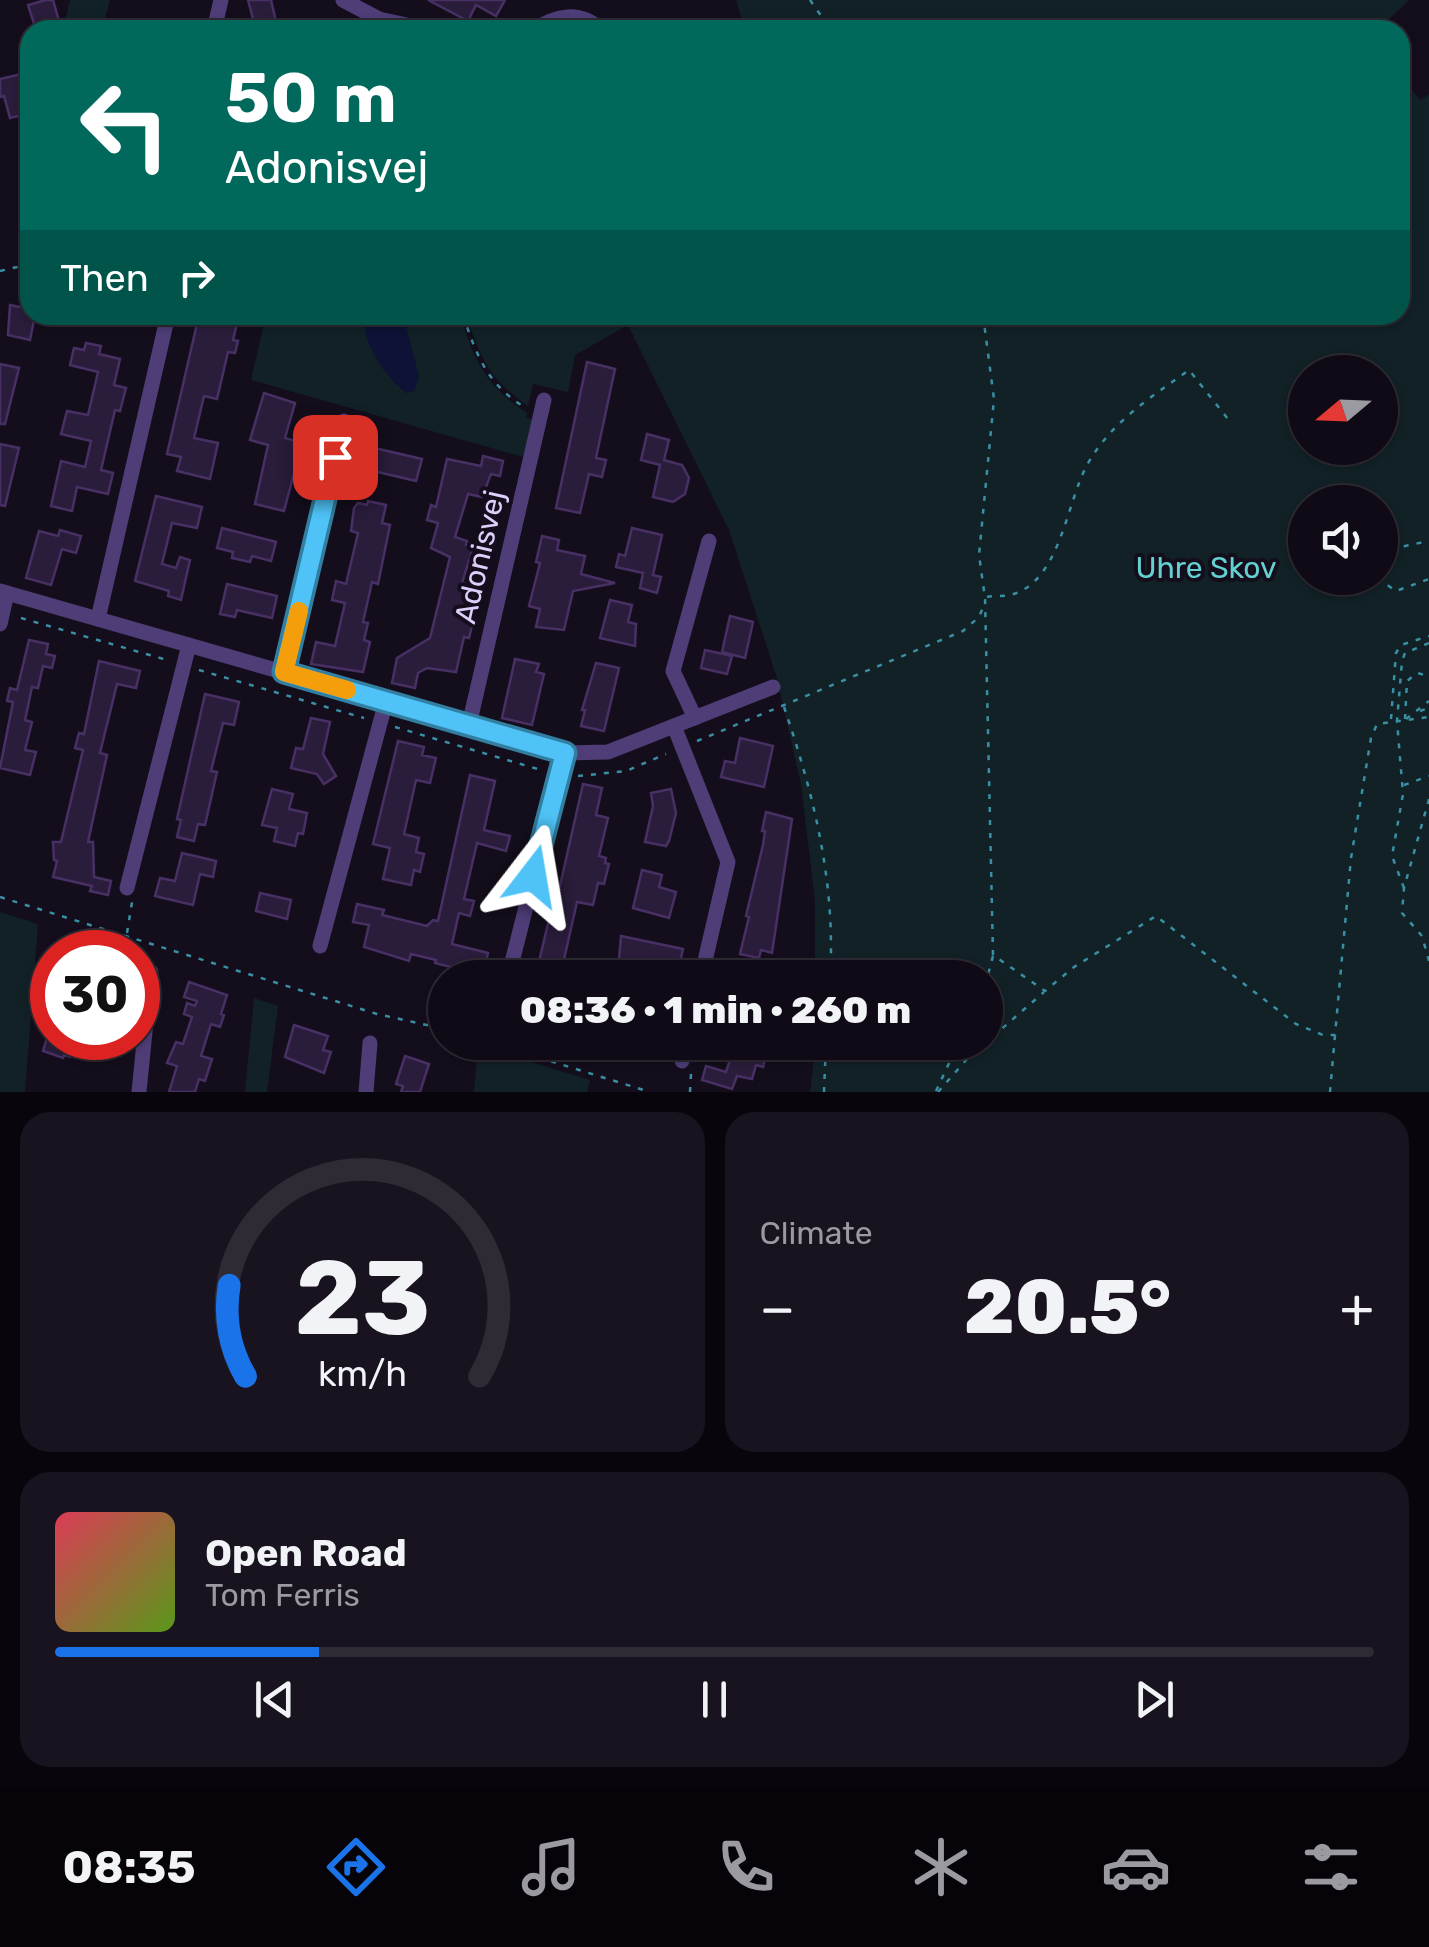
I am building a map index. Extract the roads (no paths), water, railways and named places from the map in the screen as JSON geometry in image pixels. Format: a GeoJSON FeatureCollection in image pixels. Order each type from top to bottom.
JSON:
{"type":"FeatureCollection","features":[{"type":"Feature","properties":{"kind":"street"},"geometry":{"type":"LineString","coordinates":[[343,0],[388,20]]}},
{"type":"Feature","properties":{"kind":"street"},"geometry":{"type":"LineString","coordinates":[[547,20],[572,15],[587,20]]}},
{"type":"Feature","properties":{"kind":"street"},"geometry":{"type":"LineString","coordinates":[[98,619],[166,325]]}},
{"type":"Feature","properties":{"kind":"street","name":"Adonisvej"},"geometry":{"type":"LineString","coordinates":[[469,725],[543,405]]}},
{"type":"Feature","properties":{"kind":"street"},"geometry":{"type":"LineString","coordinates":[[284,672],[344,421]]}},
{"type":"Feature","properties":{"kind":"street"},"geometry":{"type":"LineString","coordinates":[[695,718],[673,671],[709,541]]}},
{"type":"Feature","properties":{"kind":"street"},"geometry":{"type":"LineString","coordinates":[[0,624],[4,592],[565,753],[608,752],[772,687]]}},
{"type":"Feature","properties":{"kind":"street"},"geometry":{"type":"LineString","coordinates":[[127,888],[190,645]]}},
{"type":"Feature","properties":{"kind":"street"},"geometry":{"type":"LineString","coordinates":[[320,946],[386,701]]}},
{"type":"Feature","properties":{"kind":"street"},"geometry":{"type":"LineString","coordinates":[[674,726],[728,862],[705,960]]}},
{"type":"Feature","properties":{"kind":"street"},"geometry":{"type":"LineString","coordinates":[[513,960],[565,753]]}},
{"type":"Feature","properties":{"kind":"street"},"geometry":{"type":"LineString","coordinates":[[366,1092],[370,1043]]}},
{"type":"Feature","properties":{"kind":"street"},"geometry":{"type":"LineString","coordinates":[[140,1092],[143,1060]]}},
{"type":"Feature","properties":{"kind":"park label","name":"Uhre Skov"},"geometry":{"type":"Point","coordinates":[1206,568]}}]}
